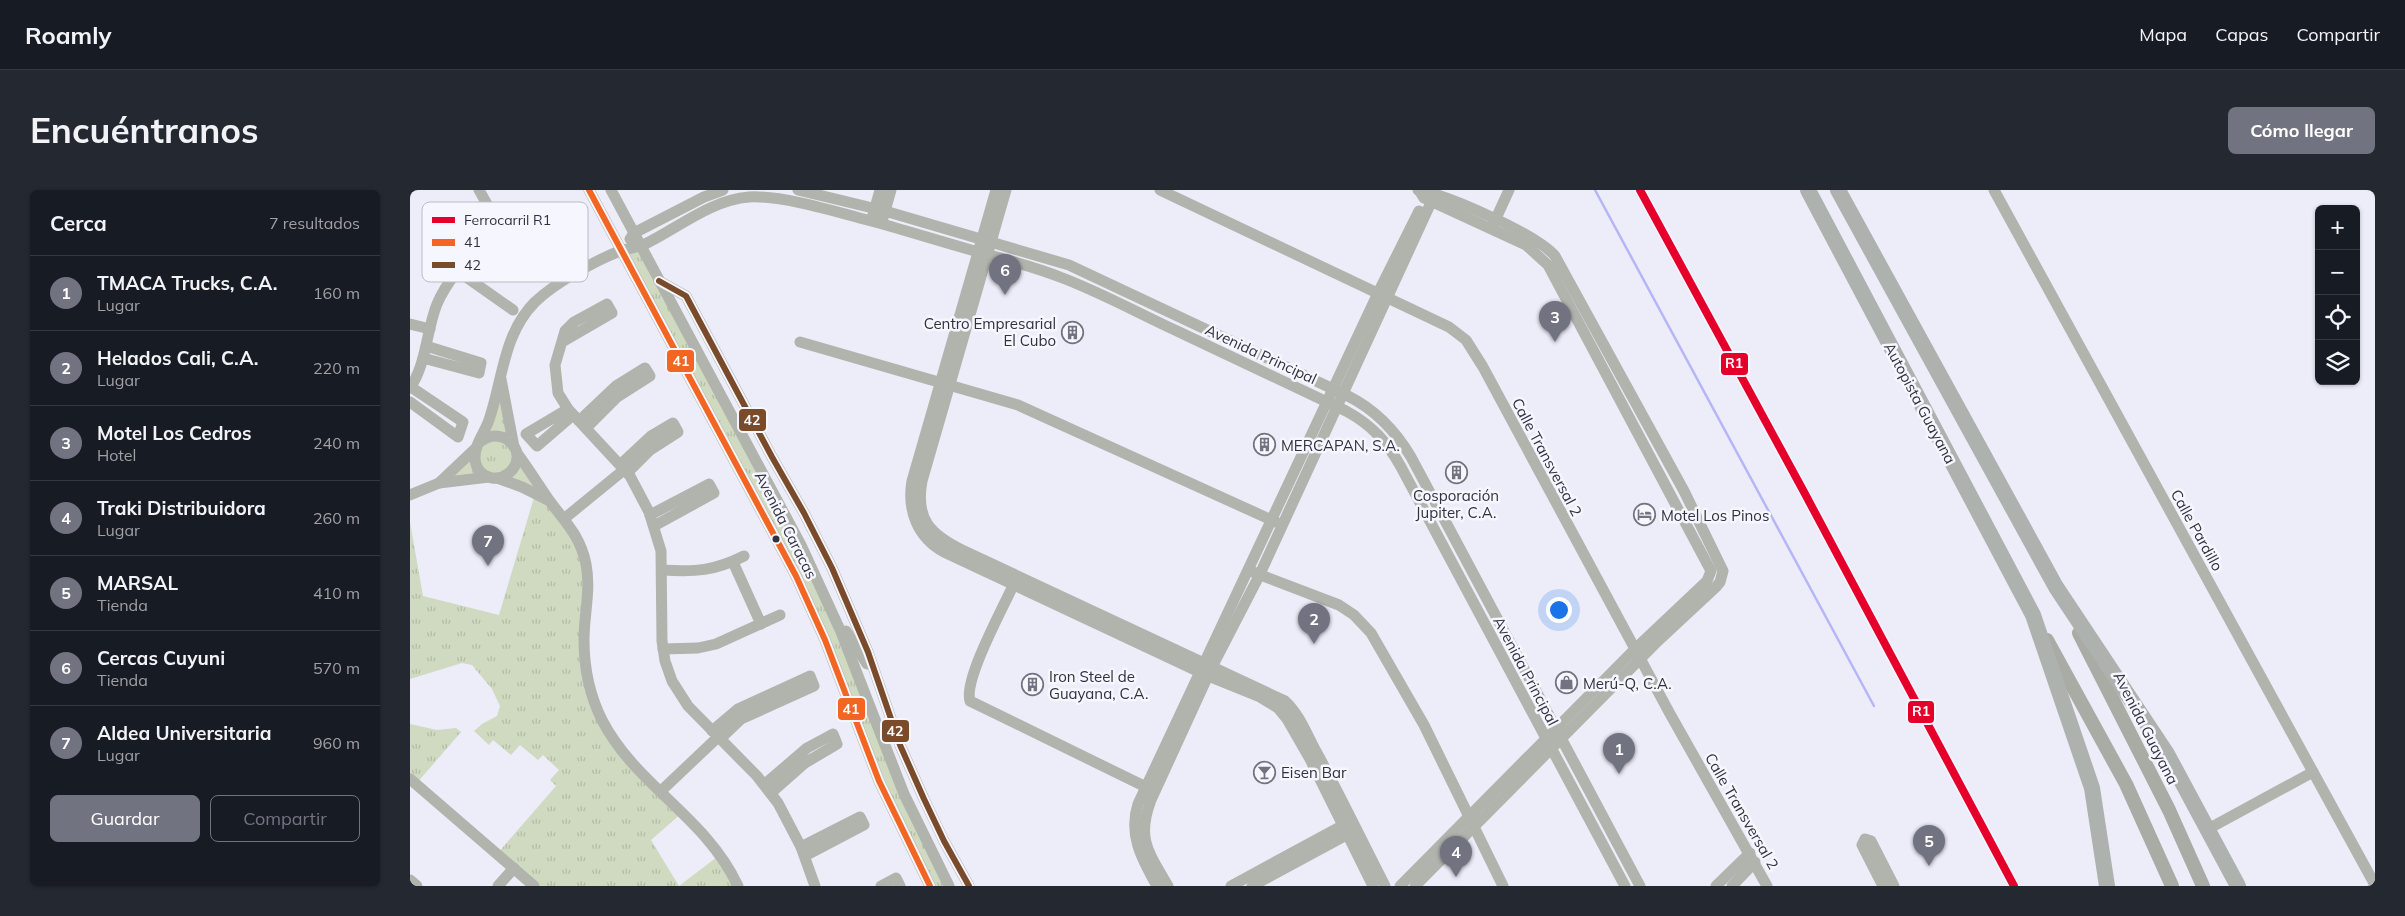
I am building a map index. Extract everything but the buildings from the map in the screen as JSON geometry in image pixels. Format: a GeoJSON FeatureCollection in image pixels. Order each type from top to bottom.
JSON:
{"type":"FeatureCollection","features":[{"type":"Feature","properties":{"kind":"highway","name":"Autopista Guayana"},"geometry":{"type":"LineString","coordinates":[[1808,190],[2033,615],[2092,788],[2107,886]]}},
{"type":"Feature","properties":{"kind":"highway","name":"Autopista Guayana"},"geometry":{"type":"LineString","coordinates":[[1838,190],[2056,587],[2166,754],[2238,886]]}},
{"type":"Feature","properties":{"kind":"main road","name":"Avenida Guayana"},"geometry":{"type":"LineString","coordinates":[[2056,587],[2170,810],[2203,886]]}},
{"type":"Feature","properties":{"kind":"main road"},"geometry":{"type":"LineString","coordinates":[[2033,615],[2126,784],[2172,886]]}},
{"type":"Feature","properties":{"kind":"street"},"geometry":{"type":"LineString","coordinates":[[479,190],[488,202]]}},
{"type":"Feature","properties":{"kind":"street","name":"Avenida Caracas"},"geometry":{"type":"LineString","coordinates":[[589,190],[796,576],[825,640],[878,782],[930,886]]}},
{"type":"Feature","properties":{"kind":"street","name":"Avenida Caracas"},"geometry":{"type":"LineString","coordinates":[[611,190],[801,545],[828,604],[904,794],[949,886]]}},
{"type":"Feature","properties":{"kind":"street"},"geometry":{"type":"LineString","coordinates":[[588,269],[622,250],[634,233],[704,197],[723,190]]}},
{"type":"Feature","properties":{"kind":"street","name":"Avenida Principal"},"geometry":{"type":"LineString","coordinates":[[798,190],[880,210],[1050,258],[1119,288],[1338,391],[1369,408],[1391,427],[1400,439],[1640,886]]}},
{"type":"Feature","properties":{"kind":"street"},"geometry":{"type":"LineString","coordinates":[[880,190],[880,210]]}},
{"type":"Feature","properties":{"kind":"street"},"geometry":{"type":"LineString","coordinates":[[876,223],[880,210],[891,190]]}},
{"type":"Feature","properties":{"kind":"street"},"geometry":{"type":"LineString","coordinates":[[987,240],[996,190]]}},
{"type":"Feature","properties":{"kind":"street"},"geometry":{"type":"LineString","coordinates":[[1006,190],[987,240],[923,459],[920,497],[922,514],[932,531],[950,544],[1015,580],[1281,704],[1295,713],[1350,827],[1373,886]]}},
{"type":"Feature","properties":{"kind":"street","name":"Calle Transversal 2"},"geometry":{"type":"LineString","coordinates":[[1160,190],[1449,327],[1462,335],[1471,346],[1637,655],[1767,886]]}},
{"type":"Feature","properties":{"kind":"street"},"geometry":{"type":"LineString","coordinates":[[1493,224],[1509,190]]}},
{"type":"Feature","properties":{"kind":"street","name":"Calle Pardillo"},"geometry":{"type":"LineString","coordinates":[[1994,190],[2375,885]]}},
{"type":"Feature","properties":{"kind":"street"},"geometry":{"type":"LineString","coordinates":[[1206,670],[1259,576],[1332,404],[1428,193],[1493,224],[1539,242],[1555,266],[1618,383],[1711,572],[1722,577]]}},
{"type":"Feature","properties":{"kind":"street","name":"Avenida Principal"},"geometry":{"type":"LineString","coordinates":[[622,250],[640,246],[712,208],[746,194],[782,200],[876,223],[1052,273],[1114,300],[1357,417],[1379,434],[1389,448],[1625,886]]}},
{"type":"Feature","properties":{"kind":"street"},"geometry":{"type":"LineString","coordinates":[[1081,286],[1087,273]]}},
{"type":"Feature","properties":{"kind":"street"},"geometry":{"type":"LineString","coordinates":[[659,281],[682,292],[695,309],[743,404],[828,560],[868,652],[900,744],[944,841],[969,886]]}},
{"type":"Feature","properties":{"kind":"street"},"geometry":{"type":"LineString","coordinates":[[410,402],[458,438],[463,422],[410,387],[423,358],[430,329],[442,295],[452,282]]}},
{"type":"Feature","properties":{"kind":"street"},"geometry":{"type":"LineString","coordinates":[[473,282],[513,310]]}},
{"type":"Feature","properties":{"kind":"street"},"geometry":{"type":"LineString","coordinates":[[550,501],[522,487],[493,478],[478,469],[475,462],[478,445],[489,421],[506,351],[514,330],[533,304],[564,282]]}},
{"type":"Feature","properties":{"kind":"street"},"geometry":{"type":"LineString","coordinates":[[1114,300],[1119,288]]}},
{"type":"Feature","properties":{"kind":"street"},"geometry":{"type":"LineString","coordinates":[[410,324],[430,329]]}},
{"type":"Feature","properties":{"kind":"street"},"geometry":{"type":"LineString","coordinates":[[562,342],[557,356],[554,376],[558,393],[577,418],[624,468],[652,521],[661,551],[663,649],[667,670],[688,706],[768,789],[803,851],[815,886]]}},
{"type":"Feature","properties":{"kind":"street"},"geometry":{"type":"LineString","coordinates":[[800,342],[1012,403],[1282,525]]}},
{"type":"Feature","properties":{"kind":"street"},"geometry":{"type":"LineString","coordinates":[[423,358],[479,373],[481,363],[426,346]]}},
{"type":"Feature","properties":{"kind":"street"},"geometry":{"type":"LineString","coordinates":[[645,368],[650,376],[617,397],[577,418],[616,386],[645,368]]}},
{"type":"Feature","properties":{"kind":"street"},"geometry":{"type":"LineString","coordinates":[[410,495],[439,483],[504,476],[514,467],[515,450],[501,377]]}},
{"type":"Feature","properties":{"kind":"street"},"geometry":{"type":"LineString","coordinates":[[1618,383],[1702,526],[1721,564],[1722,577],[1716,587],[1637,655]]}},
{"type":"Feature","properties":{"kind":"street"},"geometry":{"type":"LineString","coordinates":[[1157,886],[1139,848],[1139,823],[1146,786],[1179,726],[1206,670],[1247,569],[1270,521],[1332,404]]}},
{"type":"Feature","properties":{"kind":"street"},"geometry":{"type":"LineString","coordinates":[[565,518],[624,468],[678,432],[673,423],[651,436],[624,468]]}},
{"type":"Feature","properties":{"kind":"street"},"geometry":{"type":"LineString","coordinates":[[1379,434],[1391,427]]}},
{"type":"Feature","properties":{"kind":"street"},"geometry":{"type":"LineString","coordinates":[[439,483],[478,445],[491,436],[505,437],[515,450],[550,501],[565,518],[579,544],[587,575],[588,596],[584,640],[592,694],[602,719],[616,743],[709,838],[724,859],[738,886]]}},
{"type":"Feature","properties":{"kind":"street"},"geometry":{"type":"LineString","coordinates":[[1389,448],[1400,439]]}},
{"type":"Feature","properties":{"kind":"street"},"geometry":{"type":"LineString","coordinates":[[709,484],[714,493],[652,521],[709,484]]}},
{"type":"Feature","properties":{"kind":"street"},"geometry":{"type":"LineString","coordinates":[[1692,532],[1702,526]]}},
{"type":"Feature","properties":{"kind":"street"},"geometry":{"type":"LineString","coordinates":[[662,570],[706,570],[733,562],[744,556]]}},
{"type":"Feature","properties":{"kind":"street"},"geometry":{"type":"LineString","coordinates":[[733,562],[761,624]]}},
{"type":"Feature","properties":{"kind":"street"},"geometry":{"type":"LineString","coordinates":[[1247,569],[1259,576],[1326,599],[1347,610],[1365,625],[1381,649],[1424,725],[1503,886]]}},
{"type":"Feature","properties":{"kind":"street"},"geometry":{"type":"LineString","coordinates":[[1415,886],[1472,822],[1637,655],[1707,581],[1711,572]]}},
{"type":"Feature","properties":{"kind":"street"},"geometry":{"type":"LineString","coordinates":[[1015,580],[971,679],[968,689],[970,701],[1146,786]]}},
{"type":"Feature","properties":{"kind":"street"},"geometry":{"type":"LineString","coordinates":[[828,604],[874,673]]}},
{"type":"Feature","properties":{"kind":"street"},"geometry":{"type":"LineString","coordinates":[[663,649],[707,647],[780,615]]}},
{"type":"Feature","properties":{"kind":"street"},"geometry":{"type":"LineString","coordinates":[[661,791],[717,736],[738,709],[810,676],[814,686],[741,719],[717,736]]}},
{"type":"Feature","properties":{"kind":"street"},"geometry":{"type":"LineString","coordinates":[[1168,886],[1144,840],[1139,823],[1154,792],[1179,726]]}},
{"type":"Feature","properties":{"kind":"street"},"geometry":{"type":"LineString","coordinates":[[833,734],[837,744],[809,760],[768,789],[807,748],[833,734]]}},
{"type":"Feature","properties":{"kind":"street"},"geometry":{"type":"LineString","coordinates":[[900,744],[899,760],[904,794]]}},
{"type":"Feature","properties":{"kind":"street"},"geometry":{"type":"LineString","coordinates":[[2208,828],[2313,772]]}},
{"type":"Feature","properties":{"kind":"street"},"geometry":{"type":"LineString","coordinates":[[410,779],[534,886]]}},
{"type":"Feature","properties":{"kind":"street"},"geometry":{"type":"LineString","coordinates":[[860,817],[864,825],[803,851],[860,817]]}},
{"type":"Feature","properties":{"kind":"street"},"geometry":{"type":"LineString","coordinates":[[1400,886],[1472,822]]}},
{"type":"Feature","properties":{"kind":"street"},"geometry":{"type":"LineString","coordinates":[[1231,886],[1350,827]]}},
{"type":"Feature","properties":{"kind":"street"},"geometry":{"type":"LineString","coordinates":[[1252,886],[1350,827]]}},
{"type":"Feature","properties":{"kind":"street"},"geometry":{"type":"LineString","coordinates":[[1350,827],[1385,886]]}},
{"type":"Feature","properties":{"kind":"street"},"geometry":{"type":"LineString","coordinates":[[1883,886],[1862,845],[1865,839],[1871,841],[1894,886]]}},
{"type":"Feature","properties":{"kind":"street"},"geometry":{"type":"LineString","coordinates":[[1716,886],[1752,858]]}},
{"type":"Feature","properties":{"kind":"street"},"geometry":{"type":"LineString","coordinates":[[1732,886],[1752,858]]}},
{"type":"Feature","properties":{"kind":"street"},"geometry":{"type":"LineString","coordinates":[[498,886],[514,868]]}},
{"type":"Feature","properties":{"kind":"street"},"geometry":{"type":"LineString","coordinates":[[881,886],[896,878],[900,886]]}},
{"type":"Feature","properties":{"kind":"street"},"geometry":{"type":"LineString","coordinates":[[410,880],[417,886]]}},
{"type":"Feature","properties":{"kind":"green space"},"geometry":{"type":"Polygon","coordinates":[[[641,246],[766,478],[949,886],[930,886],[825,640],[622,250],[641,246]]]}},
{"type":"Feature","properties":{"kind":"green space"},"geometry":{"type":"Polygon","coordinates":[[[501,377],[514,447],[582,552],[584,653],[608,731],[683,812],[651,840],[679,886],[534,886],[497,854],[556,786],[550,780],[559,770],[543,755],[538,760],[520,745],[511,755],[493,740],[489,745],[474,731],[497,716],[500,706],[492,689],[472,665],[462,663],[410,679],[410,522],[423,596],[499,615],[535,494],[510,482],[439,483],[476,448],[501,377]]]}},
{"type":"Feature","properties":{"kind":"green space"},"geometry":{"type":"Polygon","coordinates":[[[410,724],[437,730],[456,728],[461,732],[416,784],[410,779],[410,724]]]}},
{"type":"Feature","properties":{"kind":"green space"},"geometry":{"type":"Polygon","coordinates":[[[721,854],[738,886],[679,886],[721,854]]]}},
{"type":"Feature","properties":{"kind":"waterway"},"geometry":{"type":"LineString","coordinates":[[1595,190],[1874,706]]}},
{"type":"Feature","properties":{"kind":"rail line","name":"R1"},"geometry":{"type":"LineString","coordinates":[[1640,190],[1804,492],[2014,886]]}},
{"type":"Feature","properties":{"kind":"transit line","name":"41"},"geometry":{"type":"LineString","coordinates":[[589,190],[796,576],[825,640],[879,781],[930,886]]}},
{"type":"Feature","properties":{"kind":"transit line","name":"42"},"geometry":{"type":"LineString","coordinates":[[659,281],[686,296],[804,513],[832,568],[868,652],[900,745],[944,841],[969,886]]}},
{"type":"Feature","properties":{"kind":"place","name":"Cercas Cuyuni"},"geometry":{"type":"Point","coordinates":[1005,295]}},
{"type":"Feature","properties":{"kind":"place","name":"Centro Empresarial El Cubo"},"geometry":{"type":"Point","coordinates":[1072,332]}},
{"type":"Feature","properties":{"kind":"place","name":"Motel Los Cedros"},"geometry":{"type":"Point","coordinates":[1555,342]}},
{"type":"Feature","properties":{"kind":"place","name":"MERCAPAN, S.A."},"geometry":{"type":"Point","coordinates":[1265,445]}},
{"type":"Feature","properties":{"kind":"place","name":"Cosporación Jupiter, C.A."},"geometry":{"type":"Point","coordinates":[1456,472]}},
{"type":"Feature","properties":{"kind":"place","name":"Motel Los Pinos"},"geometry":{"type":"Point","coordinates":[1645,515]}},
{"type":"Feature","properties":{"kind":"place","name":"Aldea Universitaria"},"geometry":{"type":"Point","coordinates":[488,566]}},
{"type":"Feature","properties":{"kind":"place","name":"Helados Cali, C.A."},"geometry":{"type":"Point","coordinates":[1314,644]}},
{"type":"Feature","properties":{"kind":"place","name":"Merú-Q, C.A."},"geometry":{"type":"Point","coordinates":[1567,683]}},
{"type":"Feature","properties":{"kind":"place","name":"Iron Steel de Guayana, C.A."},"geometry":{"type":"Point","coordinates":[1033,685]}},
{"type":"Feature","properties":{"kind":"place","name":"Eisen Bar"},"geometry":{"type":"Point","coordinates":[1265,772]}},
{"type":"Feature","properties":{"kind":"place","name":"TMACA Trucks, C.A."},"geometry":{"type":"Point","coordinates":[1619,774]}},
{"type":"Feature","properties":{"kind":"place","name":"MARSAL"},"geometry":{"type":"Point","coordinates":[1929,866]}},
{"type":"Feature","properties":{"kind":"place","name":"Traki Distribuidora"},"geometry":{"type":"Point","coordinates":[1456,877]}}]}
